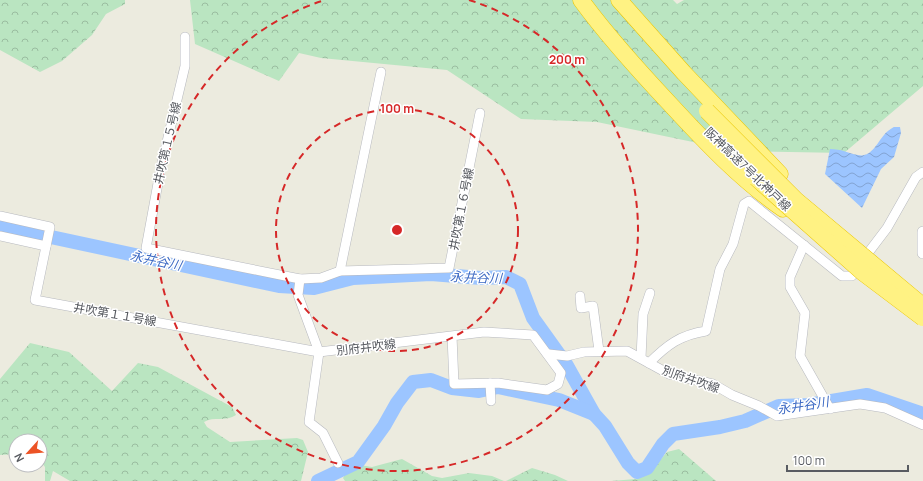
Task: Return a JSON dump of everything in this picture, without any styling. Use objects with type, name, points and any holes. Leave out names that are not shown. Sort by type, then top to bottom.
[{"type":"highway","points":[[582,0],[609,36],[637,69],[736,172],[760,193],[831,244],[923,315]]},
{"type":"highway","name":"阪神高速7号北神戸線","points":[[591,0],[662,82],[756,178],[862,272],[923,318]]},
{"type":"highway","name":"阪神高速7号北神戸線","points":[[607,0],[707,111],[796,200],[923,306]]},
{"type":"highway","points":[[620,0],[684,73],[778,172],[836,238],[864,263],[923,309]]},
{"type":"street","name":"井吹第１５号線","points":[[146,248],[161,167],[185,66],[185,37]]},
{"type":"street","points":[[340,271],[381,72]]},
{"type":"street","name":"井吹第１６号線","points":[[146,248],[300,281],[322,278],[340,271],[449,268],[480,113]]},
{"type":"street","points":[[865,257],[887,228],[916,177],[923,172]]},
{"type":"street","points":[[645,360],[666,346],[690,333],[706,331],[720,269],[733,244],[744,204],[749,201],[842,276],[852,276],[859,266]]},
{"type":"street","name":"井吹第１１号線","points":[[0,216],[50,227],[35,300],[319,352]]},
{"type":"street","points":[[923,232],[923,254]]},
{"type":"street","points":[[0,236],[47,244]]},
{"type":"street","points":[[804,245],[790,277],[790,287],[805,313],[800,356],[827,404]]},
{"type":"street","points":[[300,281],[298,295],[319,352],[309,422],[323,433],[338,463]]},
{"type":"street","points":[[645,360],[643,314],[650,292]]},
{"type":"street","points":[[580,296],[581,308],[594,306],[599,351]]},
{"type":"street","name":"別府井吹線","points":[[319,352],[484,332],[533,335],[549,354],[567,356],[584,352],[627,351],[669,374],[713,384],[777,416],[827,404],[860,404],[885,408],[923,425]]},
{"type":"street","points":[[452,336],[454,384],[490,391],[547,390],[558,384],[561,373],[549,354]]},
{"type":"green space","points":[[0,0],[125,0],[125,4],[106,14],[92,35],[62,61],[40,72],[0,50]]},
{"type":"green space","points":[[190,0],[673,0],[677,4],[684,0],[923,0],[923,86],[844,153],[736,151],[597,122],[521,119],[447,70],[321,58],[299,53],[279,81],[195,44]]},
{"type":"green space","points":[[30,343],[69,352],[112,391],[138,363],[158,367],[232,407],[236,415],[224,419],[212,419],[204,422],[207,427],[230,442],[297,438],[303,440],[308,452],[301,481],[70,481],[53,471],[50,481],[45,481],[45,473],[48,473],[48,433],[8,433],[8,454],[0,455],[0,379]]},
{"type":"green space","points":[[679,449],[716,481],[611,481],[636,479],[655,466],[667,452]]},
{"type":"green space","points":[[402,459],[432,476],[442,478],[469,473],[492,476],[504,481],[345,481],[343,478],[346,473],[360,465],[372,467]]},
{"type":"green space","points":[[532,468],[555,475],[568,481],[506,481]]},
{"type":"water","points":[[894,127],[900,127],[901,133],[894,157],[881,169],[862,208],[825,174],[830,149],[841,150],[858,155],[867,154],[886,133]]},
{"type":"waterway","name":"永井谷川","points":[[0,226],[279,286],[314,288],[353,278],[431,274],[481,278],[506,277],[520,284],[533,318],[566,364],[594,414],[605,426],[628,463],[637,472],[647,468],[663,444],[673,434],[720,427],[745,421],[779,406],[808,405],[867,395],[923,414]]},
{"type":"waterway","points":[[318,481],[358,462],[384,426],[397,403],[413,382],[431,380],[452,388],[479,391],[498,387],[559,400],[594,414]]}]
